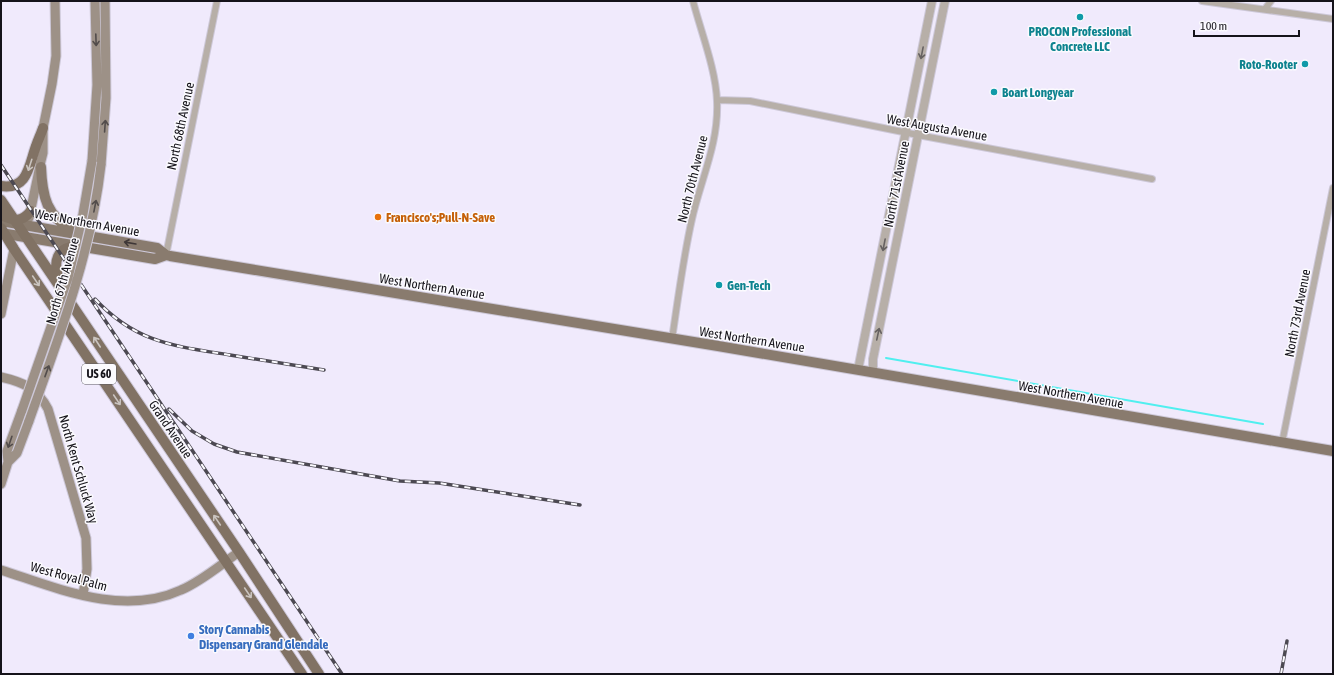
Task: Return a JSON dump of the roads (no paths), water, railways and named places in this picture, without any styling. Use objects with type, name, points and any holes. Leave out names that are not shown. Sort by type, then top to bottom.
[{"type":"highway","points":[[1,186],[14,186],[26,176],[43,128]]},
{"type":"highway","name":"Grand Avenue","points":[[1,200],[239,552],[319,674]]},
{"type":"highway","points":[[1,215],[15,221],[26,217],[31,211]]},
{"type":"highway","name":"US 60","points":[[2,231],[302,674]]},
{"type":"highway","points":[[69,300],[57,276],[56,262],[60,253],[66,248],[71,246],[80,246]]},
{"type":"main road","points":[[25,237],[41,167],[43,153],[43,128],[56,56],[55,1]]},
{"type":"main road","name":"North 67th Avenue","points":[[1,484],[8,462],[7,451],[68,278],[84,214],[92,161],[97,84],[95,1]]},
{"type":"main road","name":"North 67th Avenue","points":[[8,462],[17,453],[69,308],[82,266],[95,205],[101,165],[106,98],[105,1]]},
{"type":"main road","points":[[41,167],[43,194],[47,205],[54,216],[65,225],[98,237]]},
{"type":"main road","name":"West Northern Avenue","points":[[1,221],[15,221],[42,228],[157,248],[166,255],[858,370],[1333,451]]},
{"type":"main road","points":[[1,314],[14,249],[30,232],[42,228]]},
{"type":"main road","name":"West Northern Avenue","points":[[2,231],[25,237],[155,259],[166,255]]},
{"type":"main road","name":"North Kent Schluck Way","points":[[1,377],[15,380],[30,387],[43,399],[48,409],[86,538],[87,569],[83,595]]},
{"type":"main road","name":"West Royal Palm","points":[[1,570],[83,595],[107,600],[147,600],[163,597],[192,584],[239,552]]},
{"type":"street","name":"North 68th Avenue","points":[[166,255],[217,1]]},
{"type":"street","name":"North 70th Avenue","points":[[672,339],[692,221],[710,158],[716,128],[717,100],[712,69],[693,1]]},
{"type":"street","name":"North 71st Avenue","points":[[858,370],[932,1]]},
{"type":"street","name":"North 71st Avenue","points":[[873,373],[873,359],[945,1]]},
{"type":"street","points":[[1202,1],[1333,19]]},
{"type":"street","points":[[1264,1],[1265,9]]},
{"type":"street","points":[[1265,9],[1271,1]]},
{"type":"street","points":[[927,28],[939,30]]},
{"type":"street","name":"West Augusta Avenue","points":[[717,100],[751,102],[906,133],[1152,179]]},
{"type":"street","name":"North 73rd Avenue","points":[[1282,443],[1333,188]]},
{"type":"waterway","points":[[886,358],[1263,424]]},
{"type":"railway","points":[[1,165],[342,674]]},
{"type":"railway","points":[[95,299],[110,314],[141,334],[173,345],[324,370]]},
{"type":"railway","points":[[169,409],[192,431],[214,444],[237,452],[400,481],[439,483],[580,505]]},
{"type":"railway","points":[[1281,674],[1287,641]]},
{"type":"place","name":"PROCON Professional Concrete LLC","points":[[1080,17]]},
{"type":"place","name":"Roto-Rooter","points":[[1305,64]]},
{"type":"place","name":"Boart Longyear","points":[[994,92]]},
{"type":"place","name":"Francisco's;Pull-N-Save","points":[[378,217]]},
{"type":"place","name":"Gen-Tech","points":[[719,285]]},
{"type":"place","name":"Story Cannabis Dispensary Grand Glendale","points":[[191,636]]}]
